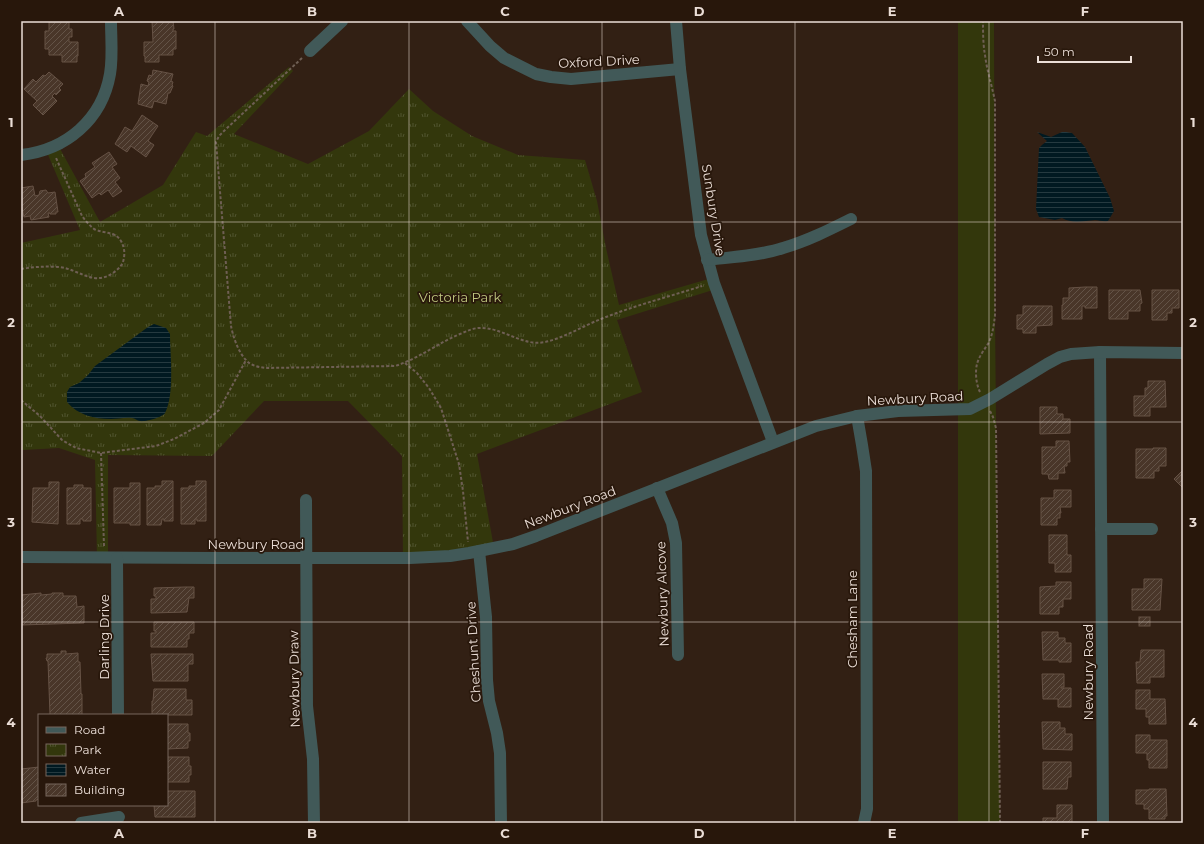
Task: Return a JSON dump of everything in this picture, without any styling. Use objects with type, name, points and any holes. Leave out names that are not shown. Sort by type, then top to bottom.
[{"type":"street","points":[[21,155],[52,148],[76,133],[88,121],[106,91],[110,73],[111,21]]},
{"type":"street","points":[[310,51],[342,21]]},
{"type":"street","name":"Oxford Drive","points":[[467,21],[490,46],[504,58],[536,74],[571,79],[680,69]]},
{"type":"street","name":"Sunbury Drive","points":[[676,21],[680,69],[702,235],[707,260],[714,283],[773,442]]},
{"type":"street","points":[[707,260],[757,254],[782,249],[805,241],[851,219]]},
{"type":"street","name":"Newbury Road","points":[[1100,352],[1104,823]]},
{"type":"street","name":"Newbury Road","points":[[21,557],[410,558],[450,556],[474,552],[513,544],[536,536],[816,426],[857,416],[898,411],[970,409],[985,402],[1060,357],[1075,353],[1100,352],[1183,353]]},
{"type":"street","name":"Chesham Lane","points":[[857,416],[866,471],[867,809],[864,823]]},
{"type":"street","name":"Newbury Alcove","points":[[657,488],[672,524],[676,543],[678,655]]},
{"type":"street","name":"Newbury Draw","points":[[306,500],[306,706],[313,759],[314,823]]},
{"type":"street","points":[[1101,529],[1152,529]]},
{"type":"street","name":"Cheshunt Drive","points":[[474,552],[486,617],[488,701],[497,733],[500,753],[501,823]]},
{"type":"street","name":"Darling Drive","points":[[117,558],[118,714]]},
{"type":"street","points":[[81,823],[119,815]]},
{"type":"path","points":[[983,21],[985,56],[995,101],[995,315],[994,326],[989,341],[977,364],[976,375],[978,386],[993,417],[996,428],[1000,823]]},
{"type":"path","points":[[310,51],[225,130],[216,142],[233,338],[246,360],[254,365],[266,368],[395,366],[405,363],[454,336],[479,328],[488,328],[525,340],[543,343],[616,313],[714,283]]},
{"type":"path","points":[[21,269],[60,267],[73,270],[85,276],[96,279],[103,278],[118,270],[125,255],[122,242],[118,237],[112,233],[95,229],[88,224],[82,216],[52,148]]},
{"type":"path","points":[[21,400],[40,416],[62,440],[76,448],[101,453],[156,446],[174,439],[204,423],[219,410],[246,360]]},
{"type":"path","points":[[405,363],[417,373],[430,388],[441,408],[459,464],[474,552]]},
{"type":"path","points":[[101,453],[104,542],[102,558]]},
{"type":"green space","points":[[958,21],[994,21],[1000,823],[958,823]]},
{"type":"green space","name":"Victoria Park","points":[[289,67],[293,71],[234,134],[308,164],[369,131],[409,89],[433,111],[472,136],[518,155],[585,160],[597,201],[619,305],[712,278],[716,289],[617,320],[642,392],[477,454],[494,548],[403,558],[402,456],[348,401],[264,401],[212,456],[108,455],[108,558],[97,558],[95,460],[59,448],[23,450],[21,447],[21,243],[80,230],[46,150],[58,145],[100,222],[163,185],[196,132],[207,136]]},
{"type":"water","points":[[1037,132],[1051,137],[1062,132],[1072,133],[1085,147],[1110,198],[1114,211],[1108,221],[1095,220],[1074,222],[1062,218],[1055,220],[1039,217],[1036,209],[1039,148],[1047,141]]},
{"type":"water","points":[[154,324],[166,328],[170,334],[171,385],[168,405],[164,415],[146,421],[139,421],[133,418],[98,418],[81,413],[67,402],[67,392],[70,387],[79,383],[95,366]]},
{"type":"building","points":[[152,21],[173,21],[173,31],[176,31],[176,49],[173,49],[173,55],[159,55],[159,62],[145,62],[144,42],[153,42]]},
{"type":"building","points":[[49,22],[69,22],[69,29],[72,29],[72,37],[69,37],[69,42],[78,42],[77,62],[62,62],[62,55],[49,55],[49,49],[45,49],[45,31],[49,31]]},
{"type":"building","points":[[153,70],[173,74],[171,81],[173,82],[173,86],[170,93],[168,93],[166,104],[154,101],[152,108],[138,104],[141,84],[148,86],[149,82],[147,81],[149,75],[152,76]]},
{"type":"building","points":[[49,72],[63,84],[59,88],[61,90],[56,95],[55,93],[52,96],[57,101],[43,115],[33,105],[37,101],[24,89],[33,79],[36,82],[43,75],[45,76]]},
{"type":"building","points":[[142,115],[158,126],[148,141],[154,145],[146,157],[131,146],[127,152],[115,144],[125,127],[132,131]]},
{"type":"building","points":[[109,152],[117,164],[112,167],[120,178],[115,182],[122,191],[113,197],[108,190],[101,195],[99,193],[92,198],[80,181],[86,177],[85,174],[95,167],[92,163]]},
{"type":"building","points":[[33,186],[35,196],[39,195],[40,191],[46,190],[48,193],[55,192],[58,212],[56,212],[56,214],[48,213],[49,217],[31,220],[30,216],[24,217],[21,204],[21,188]]},
{"type":"building","points":[[1097,287],[1097,308],[1085,308],[1085,306],[1082,306],[1082,319],[1062,319],[1063,298],[1069,298],[1069,288]]},
{"type":"building","points":[[1109,290],[1140,290],[1142,303],[1140,304],[1140,311],[1128,311],[1128,319],[1109,319]]},
{"type":"building","points":[[1152,290],[1179,290],[1179,308],[1172,308],[1172,313],[1167,313],[1167,320],[1152,320]]},
{"type":"building","points":[[1023,306],[1052,306],[1052,325],[1036,326],[1036,333],[1023,333],[1023,329],[1017,329],[1017,315],[1023,315]]},
{"type":"building","points":[[1148,381],[1165,381],[1166,407],[1150,407],[1150,416],[1134,416],[1134,396],[1145,396],[1145,388],[1148,388]]},
{"type":"building","points":[[1040,407],[1057,407],[1057,414],[1063,414],[1063,419],[1070,419],[1070,433],[1040,434]]},
{"type":"building","points":[[1056,441],[1069,441],[1070,462],[1067,462],[1067,466],[1064,466],[1065,473],[1058,473],[1058,479],[1049,479],[1048,474],[1042,474],[1042,447],[1056,447]]},
{"type":"building","points":[[1166,448],[1166,466],[1159,466],[1159,471],[1154,471],[1154,478],[1136,478],[1136,449]]},
{"type":"building","points":[[1183,470],[1183,488],[1174,479]]},
{"type":"building","points":[[162,481],[173,481],[173,521],[164,521],[164,519],[162,519],[161,525],[147,525],[147,488],[162,486]]},
{"type":"building","points":[[196,481],[206,481],[206,521],[197,521],[197,519],[195,519],[195,524],[181,524],[181,488],[196,486]]},
{"type":"building","points":[[49,482],[59,482],[58,524],[32,522],[33,488],[49,488]]},
{"type":"building","points":[[130,483],[140,483],[140,525],[130,525],[130,523],[114,523],[114,488],[130,488]]},
{"type":"building","points":[[74,485],[83,485],[83,488],[91,488],[91,521],[83,521],[83,519],[80,519],[80,524],[67,524],[67,488],[74,488]]},
{"type":"building","points":[[1054,490],[1071,490],[1071,507],[1060,507],[1061,513],[1060,518],[1057,518],[1057,525],[1041,525],[1041,498],[1054,498]]},
{"type":"building","points":[[1049,535],[1067,535],[1067,555],[1071,555],[1071,572],[1055,572],[1055,563],[1049,563]]},
{"type":"building","points":[[1144,579],[1162,579],[1160,610],[1132,610],[1132,589],[1144,589]]},
{"type":"building","points":[[1056,582],[1071,582],[1071,599],[1063,599],[1063,607],[1059,607],[1059,614],[1040,614],[1040,587],[1056,586]]},
{"type":"building","points":[[194,587],[194,598],[189,598],[187,612],[151,613],[151,599],[156,599],[156,596],[154,596],[154,588]]},
{"type":"building","points":[[41,593],[41,595],[63,593],[63,596],[76,596],[77,607],[84,606],[84,623],[21,625],[21,595]]},
{"type":"building","points":[[1139,617],[1150,617],[1150,626],[1139,626]]},
{"type":"building","points":[[154,622],[194,622],[194,633],[189,633],[187,647],[151,647],[151,633],[156,633],[156,631],[154,631]]},
{"type":"building","points":[[1042,632],[1058,632],[1058,638],[1065,638],[1065,643],[1071,643],[1071,662],[1043,660]]},
{"type":"building","points":[[1141,650],[1164,650],[1164,677],[1150,677],[1150,683],[1137,683],[1136,662],[1140,662]]},
{"type":"building","points":[[61,651],[66,651],[66,654],[78,653],[78,662],[80,662],[82,714],[50,714],[48,661],[46,658],[47,654],[61,654]]},
{"type":"building","points":[[151,654],[193,654],[193,664],[188,664],[188,681],[153,681]]},
{"type":"building","points":[[1042,674],[1064,674],[1064,687],[1061,688],[1071,688],[1071,707],[1058,707],[1058,699],[1043,699]]},
{"type":"building","points":[[154,689],[186,689],[186,700],[192,700],[192,715],[152,714]]},
{"type":"building","points":[[1136,690],[1150,690],[1150,699],[1165,699],[1166,724],[1149,724],[1149,717],[1146,717],[1146,709],[1136,709]]},
{"type":"building","points":[[1042,722],[1060,722],[1060,728],[1065,728],[1065,734],[1072,734],[1072,750],[1043,749]]},
{"type":"building","points":[[168,724],[188,724],[190,741],[188,741],[188,748],[168,749]]},
{"type":"building","points":[[1136,735],[1150,735],[1150,740],[1167,740],[1167,768],[1149,768],[1147,753],[1136,753]]},
{"type":"building","points":[[168,757],[189,757],[191,775],[189,775],[189,782],[168,782]]},
{"type":"building","points":[[1043,762],[1071,762],[1071,777],[1068,777],[1067,789],[1043,789]]},
{"type":"building","points":[[38,767],[38,799],[36,801],[21,803],[21,769]]},
{"type":"building","points":[[1166,789],[1167,816],[1165,816],[1165,819],[1149,819],[1149,809],[1144,809],[1144,804],[1136,804],[1136,790]]},
{"type":"building","points":[[168,791],[195,791],[195,817],[155,817],[154,806],[168,806]]},
{"type":"building","points":[[1057,805],[1072,805],[1072,823],[1043,823],[1043,818],[1057,818]]}]
